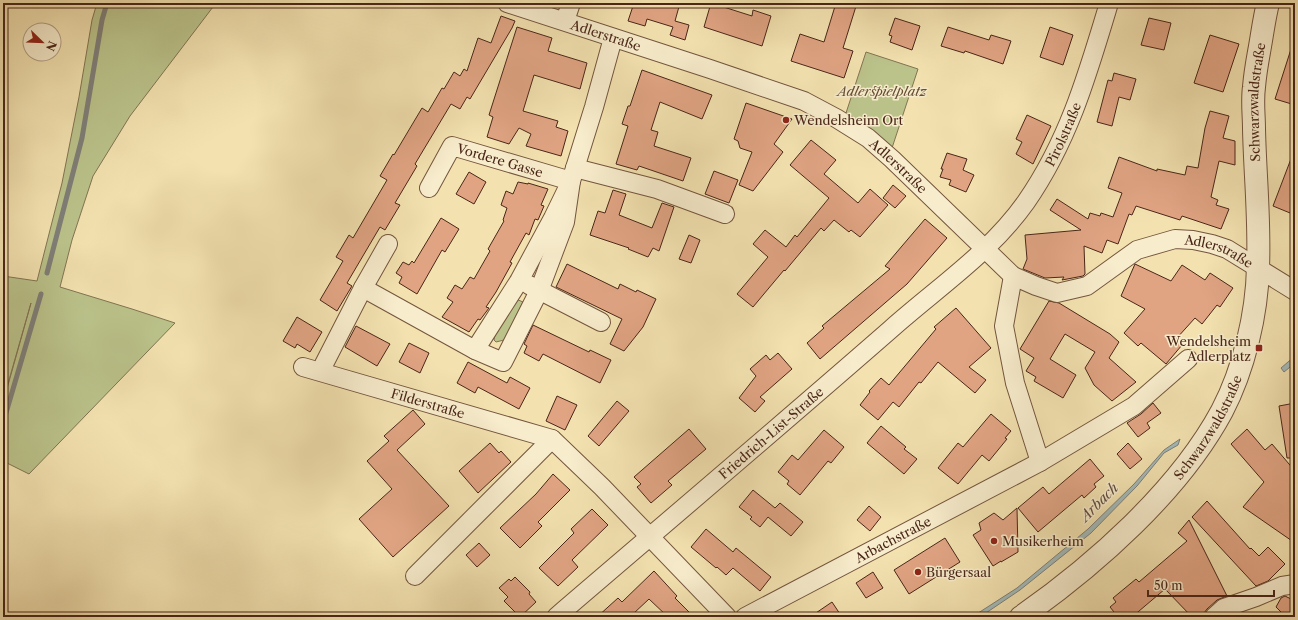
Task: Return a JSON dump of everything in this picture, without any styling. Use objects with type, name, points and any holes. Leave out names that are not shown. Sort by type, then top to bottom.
[{"type":"street","name":"Adlerstraße","points":[[507,3],[804,101],[836,118],[868,138],[892,159],[1013,276],[1036,286],[1057,293],[1087,286],[1137,250],[1174,239],[1193,240],[1227,249],[1295,291]]},
{"type":"street","points":[[565,21],[571,3]]},
{"type":"street","name":"Pirolstraße","points":[[986,249],[1007,227],[1027,201],[1064,137],[1078,102],[1110,3]]},
{"type":"street","name":"Schwarzwaldstraße","points":[[1021,617],[1078,574],[1106,550],[1161,494],[1207,436],[1223,410],[1235,382],[1253,317],[1258,268],[1259,231],[1255,162],[1254,88],[1268,3]]},
{"type":"street","points":[[363,288],[475,350],[503,362],[539,291],[565,222],[573,175],[613,38]]},
{"type":"street","name":"Vordere Gasse","points":[[429,188],[452,146],[573,175],[657,189],[725,214]]},
{"type":"street","points":[[475,350],[519,280],[553,218],[573,175]]},
{"type":"street","points":[[324,364],[363,288],[388,244]]},
{"type":"street","name":"Friedrich-List-Straße","points":[[556,617],[809,401],[903,318],[986,249]]},
{"type":"street","points":[[1013,276],[1004,326],[1015,383],[1040,462]]},
{"type":"street","points":[[519,280],[601,322]]},
{"type":"street","name":"Arbachstraße","points":[[746,617],[1040,462],[1134,406],[1188,359]]},
{"type":"street","name":"Filderstraße","points":[[303,367],[552,439],[602,487],[727,617]]},
{"type":"street","points":[[415,576],[552,439]]},
{"type":"street","points":[[1214,617],[1224,608],[1282,586],[1295,584]]},
{"type":"green space","points":[[97,3],[216,3],[130,116],[93,176],[72,240],[60,287],[175,323],[29,474],[3,461],[3,403],[31,303],[3,401],[3,276],[37,281],[62,183],[92,20]]},
{"type":"green space","name":"Adlerspielplatz","points":[[866,52],[918,69],[892,148],[846,113]]},
{"type":"green space","points":[[516,299],[523,302],[504,340],[496,342],[494,340],[495,335]]},
{"type":"water","points":[[1295,356],[1295,363],[1284,372],[1281,368]]},
{"type":"water","points":[[1180,439],[1178,445],[1164,453],[1137,486],[1091,533],[1020,590],[980,617],[972,617],[1017,588],[1088,529],[1134,484],[1164,450]]},
{"type":"building","points":[[634,3],[680,3],[675,21],[689,25],[685,40],[670,35],[673,27],[647,19],[645,26],[628,21]]},
{"type":"building","points":[[711,3],[752,16],[753,10],[771,16],[762,46],[704,27]]},
{"type":"building","points":[[836,3],[857,3],[843,48],[853,51],[844,78],[791,61],[800,34],[824,42]]},
{"type":"building","points":[[501,16],[515,21],[512,28],[470,99],[467,97],[460,109],[451,104],[415,164],[417,166],[395,203],[400,205],[385,230],[380,227],[347,283],[352,286],[337,311],[320,300],[343,261],[336,257],[349,235],[353,238],[387,180],[380,176],[422,108],[428,112],[442,88],[444,89],[454,72],[460,76],[464,69],[467,71],[478,38],[491,43]]},
{"type":"building","points":[[895,18],[920,26],[912,50],[890,42],[892,36],[889,35]]},
{"type":"building","points":[[1149,18],[1171,23],[1164,50],[1141,45]]},
{"type":"building","points":[[517,27],[552,38],[548,51],[587,63],[580,89],[534,75],[523,111],[558,121],[556,127],[568,131],[561,156],[526,146],[531,134],[519,128],[509,144],[487,137],[493,117],[489,115]]},
{"type":"building","points":[[948,27],[989,40],[991,35],[1011,41],[1003,64],[965,51],[964,53],[941,46]]},
{"type":"building","points":[[1050,27],[1073,35],[1063,65],[1040,57]]},
{"type":"building","points":[[1210,35],[1239,44],[1223,92],[1194,83]]},
{"type":"building","points":[[1292,46],[1295,46],[1295,105],[1275,99]]},
{"type":"building","points":[[642,70],[712,95],[702,119],[660,102],[651,130],[658,132],[654,146],[691,158],[683,181],[639,166],[637,170],[616,164],[628,126],[622,124],[628,106],[630,106]]},
{"type":"building","points":[[1114,73],[1136,79],[1130,100],[1119,97],[1112,126],[1097,122],[1108,80],[1112,81]]},
{"type":"building","points":[[746,103],[792,119],[774,144],[783,152],[753,191],[739,185],[752,152],[740,148],[738,141],[734,139]]},
{"type":"building","points":[[1210,111],[1229,116],[1223,138],[1235,141],[1235,165],[1219,161],[1211,197],[1218,200],[1216,205],[1229,209],[1221,229],[1182,216],[1180,220],[1136,206],[1132,215],[1129,214],[1118,244],[1107,240],[1102,253],[1084,246],[1085,274],[1083,276],[1062,280],[1064,277],[1045,278],[1023,269],[1027,259],[1025,235],[1081,230],[1050,210],[1057,199],[1088,219],[1090,213],[1100,216],[1101,213],[1113,217],[1122,193],[1108,188],[1119,157],[1157,171],[1157,169],[1185,175],[1187,166],[1198,168],[1205,128]]},
{"type":"building","points":[[1027,115],[1051,126],[1033,164],[1016,154],[1022,142],[1016,139]]},
{"type":"building","points":[[811,140],[836,160],[824,174],[858,203],[870,189],[888,205],[860,237],[851,230],[849,232],[834,220],[824,231],[821,228],[753,307],[737,294],[768,257],[753,244],[765,230],[786,247],[795,235],[797,237],[829,198],[790,165]]},
{"type":"building","points":[[1294,151],[1295,152],[1295,215],[1273,206]]},
{"type":"building","points":[[947,153],[967,159],[963,170],[974,175],[966,192],[949,185],[951,180],[940,177],[943,169],[941,169]]},
{"type":"building","points":[[714,171],[738,180],[729,203],[705,194]]},
{"type":"building","points":[[469,172],[486,182],[474,204],[456,194]]},
{"type":"building","points":[[518,182],[528,183],[548,189],[541,205],[544,206],[538,220],[535,219],[529,235],[526,233],[510,262],[512,263],[486,307],[489,308],[480,320],[478,319],[469,332],[442,317],[453,302],[447,298],[455,285],[462,289],[470,277],[474,279],[490,251],[488,249],[504,221],[507,208],[501,205],[506,191],[513,194]]},
{"type":"building","points":[[893,185],[906,196],[895,208],[883,198]]},
{"type":"building","points":[[613,190],[626,194],[619,215],[652,228],[662,203],[674,207],[659,251],[653,248],[648,257],[628,249],[629,248],[590,235],[598,211],[605,213]]},
{"type":"building","points":[[441,218],[459,229],[445,252],[442,250],[417,294],[399,283],[402,277],[396,273],[403,262],[409,265],[412,261],[414,263]]},
{"type":"building","points":[[925,219],[947,238],[907,284],[820,359],[807,343],[824,328],[822,326],[890,269],[885,266]]},
{"type":"building","points":[[689,235],[700,240],[691,263],[679,259]]},
{"type":"building","points":[[567,264],[618,289],[620,284],[636,292],[637,290],[656,299],[643,327],[624,351],[610,344],[622,319],[556,287]]},
{"type":"building","points":[[1135,264],[1171,281],[1182,265],[1205,280],[1210,273],[1233,288],[1220,307],[1217,305],[1202,324],[1195,318],[1176,339],[1182,345],[1166,364],[1141,343],[1138,346],[1124,333],[1145,309],[1121,296]]},
{"type":"building","points":[[1049,301],[1059,303],[1110,334],[1119,342],[1109,358],[1136,382],[1112,401],[1094,385],[1085,368],[1095,352],[1065,334],[1050,359],[1076,375],[1063,398],[1034,381],[1036,377],[1026,371],[1034,358],[1020,349]]},
{"type":"building","points":[[956,308],[991,348],[969,367],[986,380],[975,393],[938,362],[921,383],[919,382],[899,407],[893,402],[878,420],[860,405],[870,392],[869,391],[881,378],[889,385],[936,329],[934,327]]},
{"type":"building","points":[[297,317],[322,332],[310,352],[297,344],[295,348],[283,341]]},
{"type":"building","points":[[533,325],[589,352],[590,350],[611,360],[600,383],[543,354],[539,361],[524,353],[527,346],[524,344]]},
{"type":"building","points":[[356,326],[390,344],[377,366],[345,347]]},
{"type":"building","points":[[409,343],[429,353],[420,373],[399,362]]},
{"type":"building","points":[[778,353],[792,369],[760,397],[765,401],[755,412],[739,398],[756,376],[750,369],[766,355],[770,360]]},
{"type":"building","points":[[468,362],[507,383],[510,377],[530,388],[519,409],[478,387],[475,393],[457,383]]},
{"type":"building","points":[[557,396],[577,405],[565,430],[546,421]]},
{"type":"building","points":[[617,401],[629,411],[599,446],[588,436]]},
{"type":"building","points":[[1153,403],[1161,413],[1147,423],[1150,428],[1138,437],[1127,423],[1141,414]]},
{"type":"building","points":[[1295,403],[1295,458],[1287,458],[1279,406]]},
{"type":"building","points":[[413,410],[425,424],[397,450],[449,506],[393,557],[359,519],[392,489],[367,461],[389,441],[384,436]]},
{"type":"building","points":[[991,414],[1011,431],[1005,438],[1007,439],[989,461],[982,455],[958,484],[938,468],[958,443],[963,447]]},
{"type":"building","points":[[881,426],[906,447],[904,449],[917,459],[904,474],[867,443]]},
{"type":"building","points":[[689,429],[706,449],[668,481],[672,485],[651,503],[637,487],[641,484],[634,477]]},
{"type":"building","points":[[1247,429],[1265,450],[1272,444],[1295,471],[1295,543],[1243,507],[1264,482],[1231,444]]},
{"type":"building","points":[[824,430],[844,447],[831,463],[828,461],[800,495],[787,484],[789,481],[778,472],[792,455],[798,460]]},
{"type":"building","points":[[490,443],[499,453],[501,451],[511,462],[478,493],[459,471]]},
{"type":"building","points":[[1128,443],[1142,459],[1130,469],[1117,454]]},
{"type":"building","points":[[1090,459],[1104,476],[1094,484],[1096,487],[1084,498],[1082,495],[1038,532],[1018,508],[1043,487],[1049,494]]},
{"type":"building","points":[[553,474],[570,490],[538,522],[542,526],[520,548],[500,528],[536,494]]},
{"type":"building","points":[[753,490],[775,508],[780,503],[803,522],[791,536],[768,517],[760,527],[750,519],[752,517],[739,507]]},
{"type":"building","points":[[1207,501],[1250,549],[1251,548],[1259,556],[1268,547],[1285,564],[1268,581],[1256,586],[1192,517]]},
{"type":"building","points":[[869,506],[881,517],[870,531],[857,520]]},
{"type":"building","name":"Musikerheim","points":[[1017,508],[1018,552],[993,566],[973,535],[981,530],[979,523],[994,513],[1003,520]]},
{"type":"building","points":[[592,509],[608,525],[572,560],[578,567],[558,586],[539,568],[574,533],[571,529]]},
{"type":"building","points":[[1189,520],[1227,596],[1217,600],[1207,609],[1204,613],[1204,617],[1192,617],[1165,589],[1132,617],[1118,617],[1110,607],[1116,602],[1113,598],[1136,579],[1139,582],[1187,541],[1178,533]]},
{"type":"building","points":[[706,529],[733,552],[736,548],[771,577],[760,591],[733,568],[726,575],[691,547]]},
{"type":"building","points":[[945,538],[960,562],[909,594],[894,570]]},
{"type":"building","points":[[479,543],[490,555],[477,567],[466,555]]},
{"type":"building","points":[[654,571],[677,596],[675,598],[694,617],[668,617],[649,599],[633,614],[636,617],[597,617],[618,598],[622,602]]},
{"type":"building","points":[[873,572],[883,588],[866,598],[856,583]]},
{"type":"building","points":[[515,577],[530,592],[529,594],[536,602],[520,617],[504,601],[508,597],[499,588],[509,579],[511,581]]},
{"type":"building","points":[[1285,596],[1295,601],[1295,617],[1286,617],[1276,607],[1281,598]]},
{"type":"building","points":[[832,602],[842,617],[810,617]]},
{"type":"waterway","points":[[47,273],[82,138],[102,20],[107,3]]},
{"type":"waterway","points":[[3,423],[41,294]]},
{"type":"place","name":"Wendelsheim Ort","points":[[786,120]]},
{"type":"place","name":"Wendelsheim Adlerplatz","points":[[1259,348]]},
{"type":"place","name":"Musikerheim","points":[[994,541]]},
{"type":"place","name":"Bürgersaal","points":[[918,572]]},
{"type":"water label","name":"Arbach","points":[[1099,502]]}]
